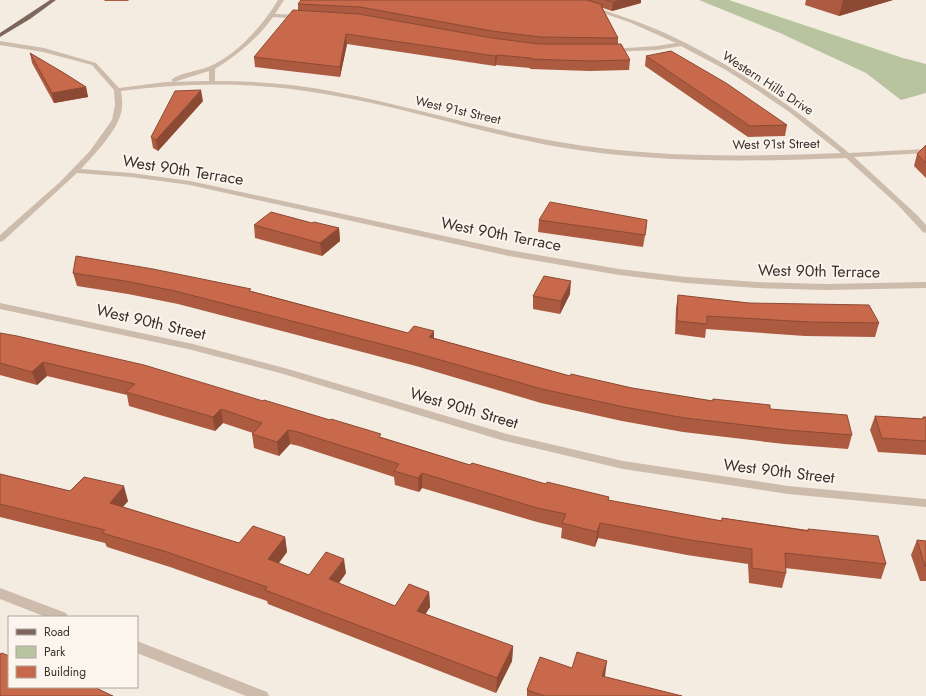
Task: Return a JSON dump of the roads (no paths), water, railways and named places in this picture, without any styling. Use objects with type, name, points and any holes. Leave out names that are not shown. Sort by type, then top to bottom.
[{"type":"main road","points":[[0,36],[53,0]]},
{"type":"street","points":[[153,84],[182,78],[212,68],[228,59],[254,36],[272,15],[281,0]]},
{"type":"street","name":"Western Hills Drive","points":[[568,0],[633,22],[682,44],[728,69],[785,106],[848,155],[913,215],[926,230]]},
{"type":"street","points":[[272,15],[307,17]]},
{"type":"street","points":[[0,44],[44,50],[94,64],[117,90],[119,100],[116,119],[98,146],[75,171],[0,239]]},
{"type":"street","points":[[604,52],[657,48],[682,44]]},
{"type":"street","points":[[212,68],[212,84]]},
{"type":"street","name":"West 91st Street","points":[[117,90],[153,84],[247,83],[315,90],[352,97],[510,135],[582,148],[658,154],[734,157],[848,155],[926,151]]},
{"type":"street","name":"West 90th Terrace","points":[[75,171],[131,175],[190,183],[509,253],[619,272],[686,280],[757,285],[826,287],[926,285]]},
{"type":"street","name":"West 90th Street","points":[[0,306],[189,346],[284,371],[505,437],[623,465],[788,490],[926,503]]},
{"type":"street","points":[[0,593],[58,616]]},
{"type":"street","points":[[138,647],[262,696]]}]
